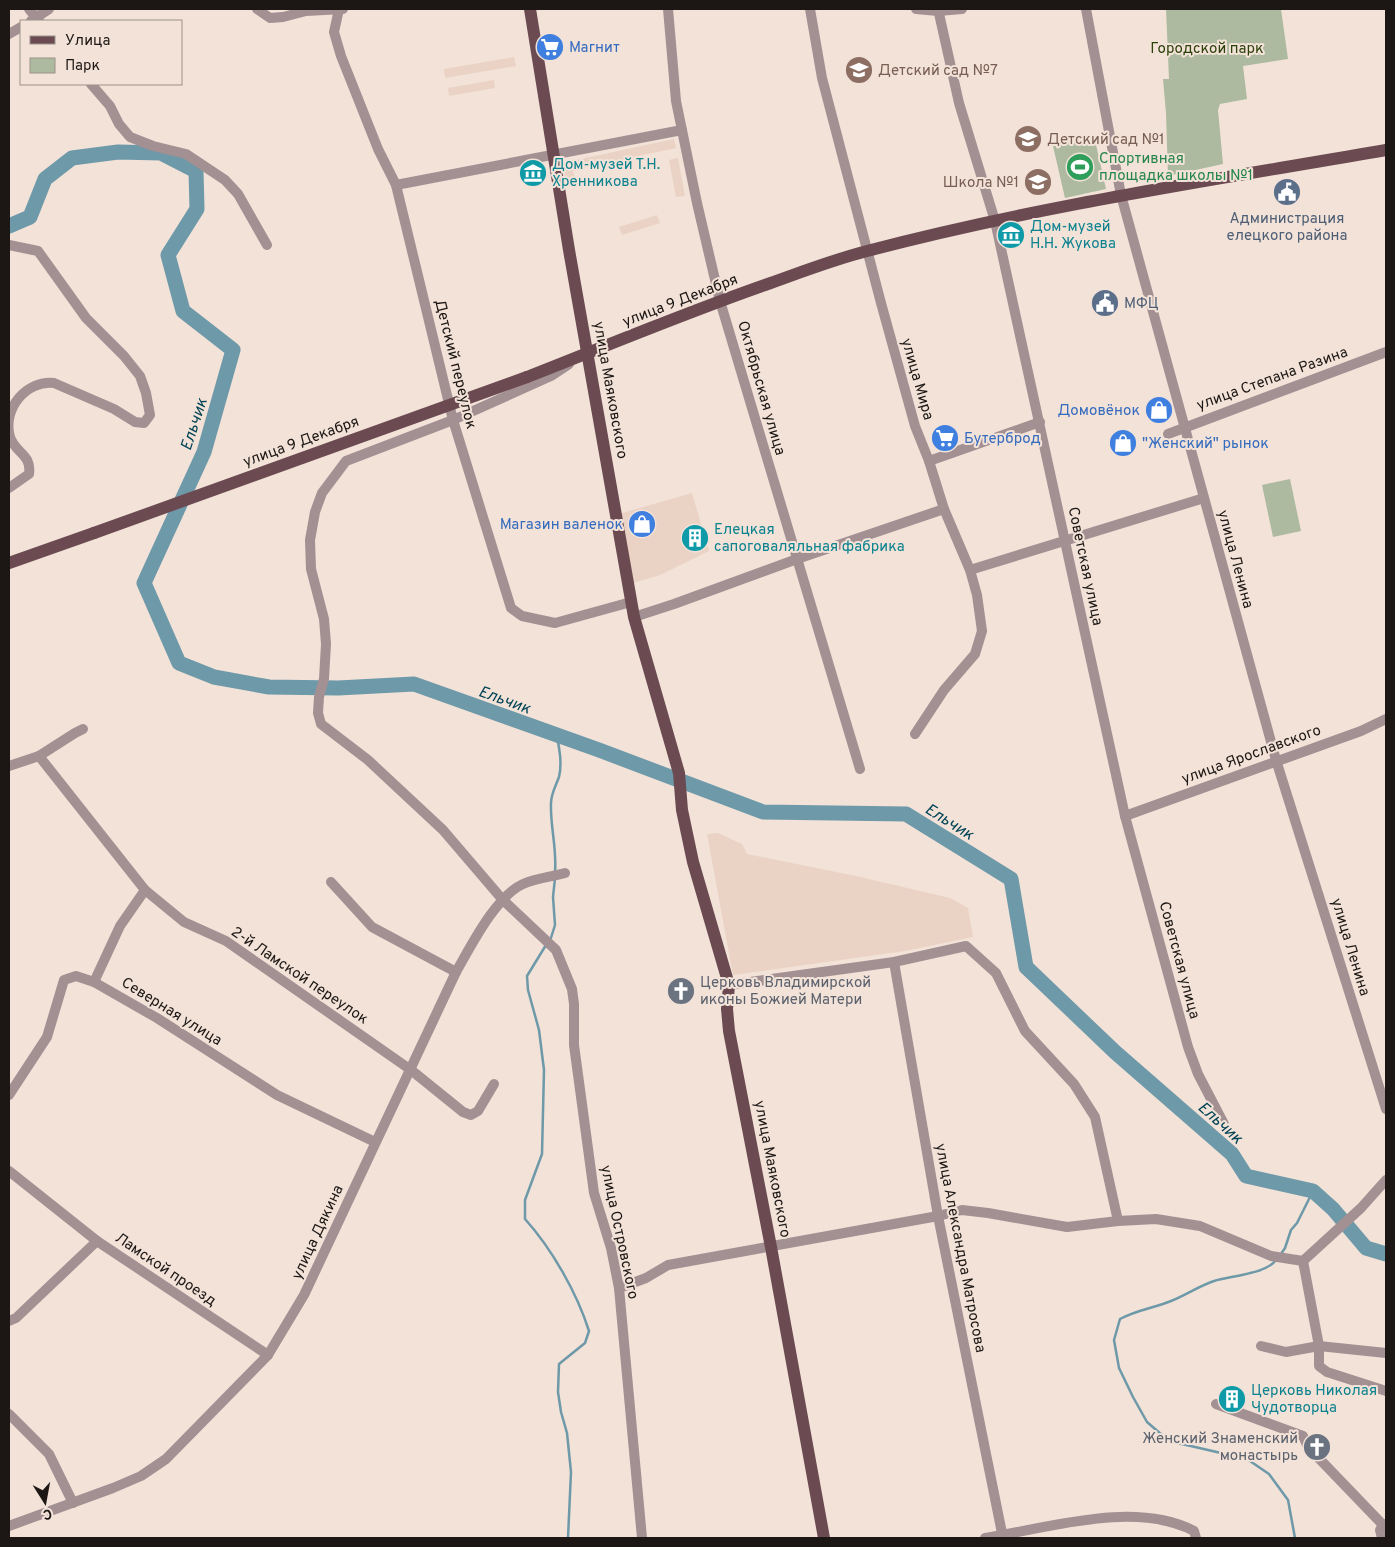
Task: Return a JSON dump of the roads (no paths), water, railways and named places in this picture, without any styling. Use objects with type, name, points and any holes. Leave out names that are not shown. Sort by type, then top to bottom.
[{"type":"main road","name":"улица Маяковского","points":[[530,9],[584,355],[631,602],[679,773],[682,810],[693,862],[729,985],[727,1009],[729,1031],[771,1247],[824,1538]]},
{"type":"main road","name":"улица 9 Декабря","points":[[9,563],[527,377],[720,301],[824,263],[995,221],[1121,195],[1386,150]]},
{"type":"street","points":[[29,9],[35,20],[49,9]]},
{"type":"street","points":[[257,9],[270,18],[283,17],[306,10],[342,9]]},
{"type":"street","name":"Детский переулок","points":[[339,9],[334,32],[341,56],[378,149],[396,185],[453,420],[511,608],[522,616],[555,623],[631,602]]},
{"type":"street","name":"Октябрьская улица","points":[[668,9],[676,101],[720,301],[860,769]]},
{"type":"street","name":"улица Мира","points":[[810,9],[822,78],[915,426],[929,461],[944,509],[970,570],[977,595],[982,631],[975,654],[944,690],[914,734]]},
{"type":"street","points":[[916,9],[962,9]]},
{"type":"street","name":"улица Ленина","points":[[1086,9],[1121,195],[1186,426],[1276,760],[1386,1105]]},
{"type":"street","name":"Советская улица","points":[[938,10],[959,103],[995,221],[1125,816],[1188,1047],[1198,1074],[1224,1124]]},
{"type":"street","points":[[92,85],[110,106],[119,124],[130,136],[153,146],[186,154],[225,180],[238,194],[267,245]]},
{"type":"street","points":[[396,185],[682,130]]},
{"type":"street","points":[[9,245],[38,251],[86,318],[124,356],[140,376],[146,393],[150,415],[144,423],[135,422],[114,409],[54,383],[44,382],[33,386],[19,396],[10,407],[9,430],[11,440],[28,460],[30,467],[29,474],[9,488]]},
{"type":"street","name":"улица Степана Разина","points":[[1168,434],[1386,352]]},
{"type":"street","name":"улица Островского","points":[[584,355],[552,376],[453,420],[346,461],[322,492],[315,512],[310,540],[311,569],[324,619],[326,644],[324,679],[319,697],[318,713],[321,724],[368,760],[443,830],[502,899],[556,950],[572,989],[574,1045],[594,1193],[611,1248],[619,1288],[642,1538]]},
{"type":"street","points":[[929,461],[1040,422]]},
{"type":"street","points":[[970,570],[1204,498]]},
{"type":"street","points":[[634,617],[944,509]]},
{"type":"street","name":"улица Ярославского","points":[[1125,816],[1276,760],[1361,731],[1386,719]]},
{"type":"street","points":[[9,766],[39,756],[83,729]]},
{"type":"street","name":"2-й Ламской переулок","points":[[39,756],[145,890],[184,922],[226,941],[411,1070],[462,1112],[471,1115],[478,1111],[494,1084]]},
{"type":"street","name":"улица Дякина","points":[[9,1526],[141,1476],[166,1460],[268,1355],[304,1295],[456,972],[502,899],[523,884],[565,873]]},
{"type":"street","points":[[331,882],[372,927],[456,972]]},
{"type":"street","points":[[94,982],[120,926],[145,890]]},
{"type":"street","points":[[729,985],[894,962],[966,946],[996,973],[1025,1031],[1074,1084],[1095,1117],[1118,1221]]},
{"type":"street","name":"улица Александра Матросова","points":[[894,962],[938,1216],[1003,1537]]},
{"type":"street","name":"Северная улица","points":[[9,1094],[47,1037],[64,980],[76,976],[94,982],[157,1018],[277,1095],[375,1142]]},
{"type":"street","points":[[9,1171],[96,1241]]},
{"type":"street","points":[[1303,1261],[1362,1208],[1386,1180]]},
{"type":"street","points":[[619,1288],[646,1278],[668,1265],[962,1210],[1067,1228],[1118,1221],[1156,1219],[1200,1226],[1271,1256],[1303,1261]]},
{"type":"street","name":"Ламской проезд","points":[[9,1322],[16,1318],[96,1241],[268,1355]]},
{"type":"street","points":[[1303,1261],[1319,1346],[1319,1366],[1326,1372],[1386,1391]]},
{"type":"street","points":[[1261,1346],[1286,1352],[1319,1346],[1386,1353]]},
{"type":"street","points":[[1216,1404],[1303,1436],[1308,1447],[1385,1524],[1380,1530],[1382,1538]]},
{"type":"street","points":[[9,1414],[49,1454],[73,1503]]},
{"type":"street","points":[[985,1538],[1003,1537],[1091,1519],[1126,1517],[1152,1518],[1179,1523],[1194,1531],[1196,1538]]},
{"type":"waterway","name":"Ельчик","points":[[9,226],[30,217],[45,179],[72,158],[118,152],[161,153],[196,171],[197,209],[168,255],[183,311],[233,350],[204,452],[144,583],[179,663],[214,677],[269,687],[338,688],[414,684],[599,750],[763,812],[906,814],[1011,879],[1026,967],[1115,1052],[1232,1154],[1246,1176],[1313,1191],[1333,1209],[1366,1248],[1386,1254]]},
{"type":"waterway","points":[[555,872],[551,803],[560,772],[556,735]]},
{"type":"waterway","points":[[550,941],[555,925],[553,897],[555,878]]},
{"type":"waterway","points":[[546,945],[527,976],[528,990],[539,1030],[544,1070],[542,1154],[525,1200],[525,1219],[545,1244],[563,1272],[578,1302],[589,1331],[585,1343],[559,1364],[558,1392],[567,1433],[571,1472],[568,1538]]},
{"type":"waterway","points":[[1281,1254],[1291,1230],[1297,1223],[1313,1191]]},
{"type":"waterway","points":[[1276,1260],[1271,1265],[1256,1271],[1214,1281],[1171,1301],[1126,1316],[1120,1319],[1114,1340],[1119,1368],[1147,1422],[1169,1441],[1247,1459],[1269,1474],[1288,1500],[1295,1538]]},
{"type":"place","name":"Магнит","points":[[550,47]]},
{"type":"place","name":"Детский сад №7","points":[[859,70]]},
{"type":"place","name":"Детский сад №1","points":[[1028,139]]},
{"type":"place","name":"Спортивная площадка школы №1","points":[[1080,167]]},
{"type":"place","name":"Дом-музей Т.Н. Хренникова","points":[[533,173]]},
{"type":"place","name":"Школа №1","points":[[1038,182]]},
{"type":"place","name":"Администрация елецкого района","points":[[1287,192]]},
{"type":"place","name":"Дом-музей Н.Н. Жукова","points":[[1011,235]]},
{"type":"place","name":"МФЦ","points":[[1105,303]]},
{"type":"place","name":"Домовёнок","points":[[1159,410]]},
{"type":"place","name":"Бутерброд","points":[[945,438]]},
{"type":"place","name":"\"Женский\" рынок","points":[[1123,443]]},
{"type":"place","name":"Магазин валенок","points":[[642,524]]},
{"type":"place","name":"Елецкая сапоговаляльная фабрика","points":[[695,538]]},
{"type":"place","name":"Церковь Владимирской иконы Божией Матери","points":[[681,991]]},
{"type":"place","name":"Церковь Николая Чудотворца","points":[[1232,1399]]},
{"type":"place","name":"Женский Знаменский монастырь","points":[[1317,1447]]},
{"type":"park label","name":"Городской парк","points":[[1207,48]]}]
